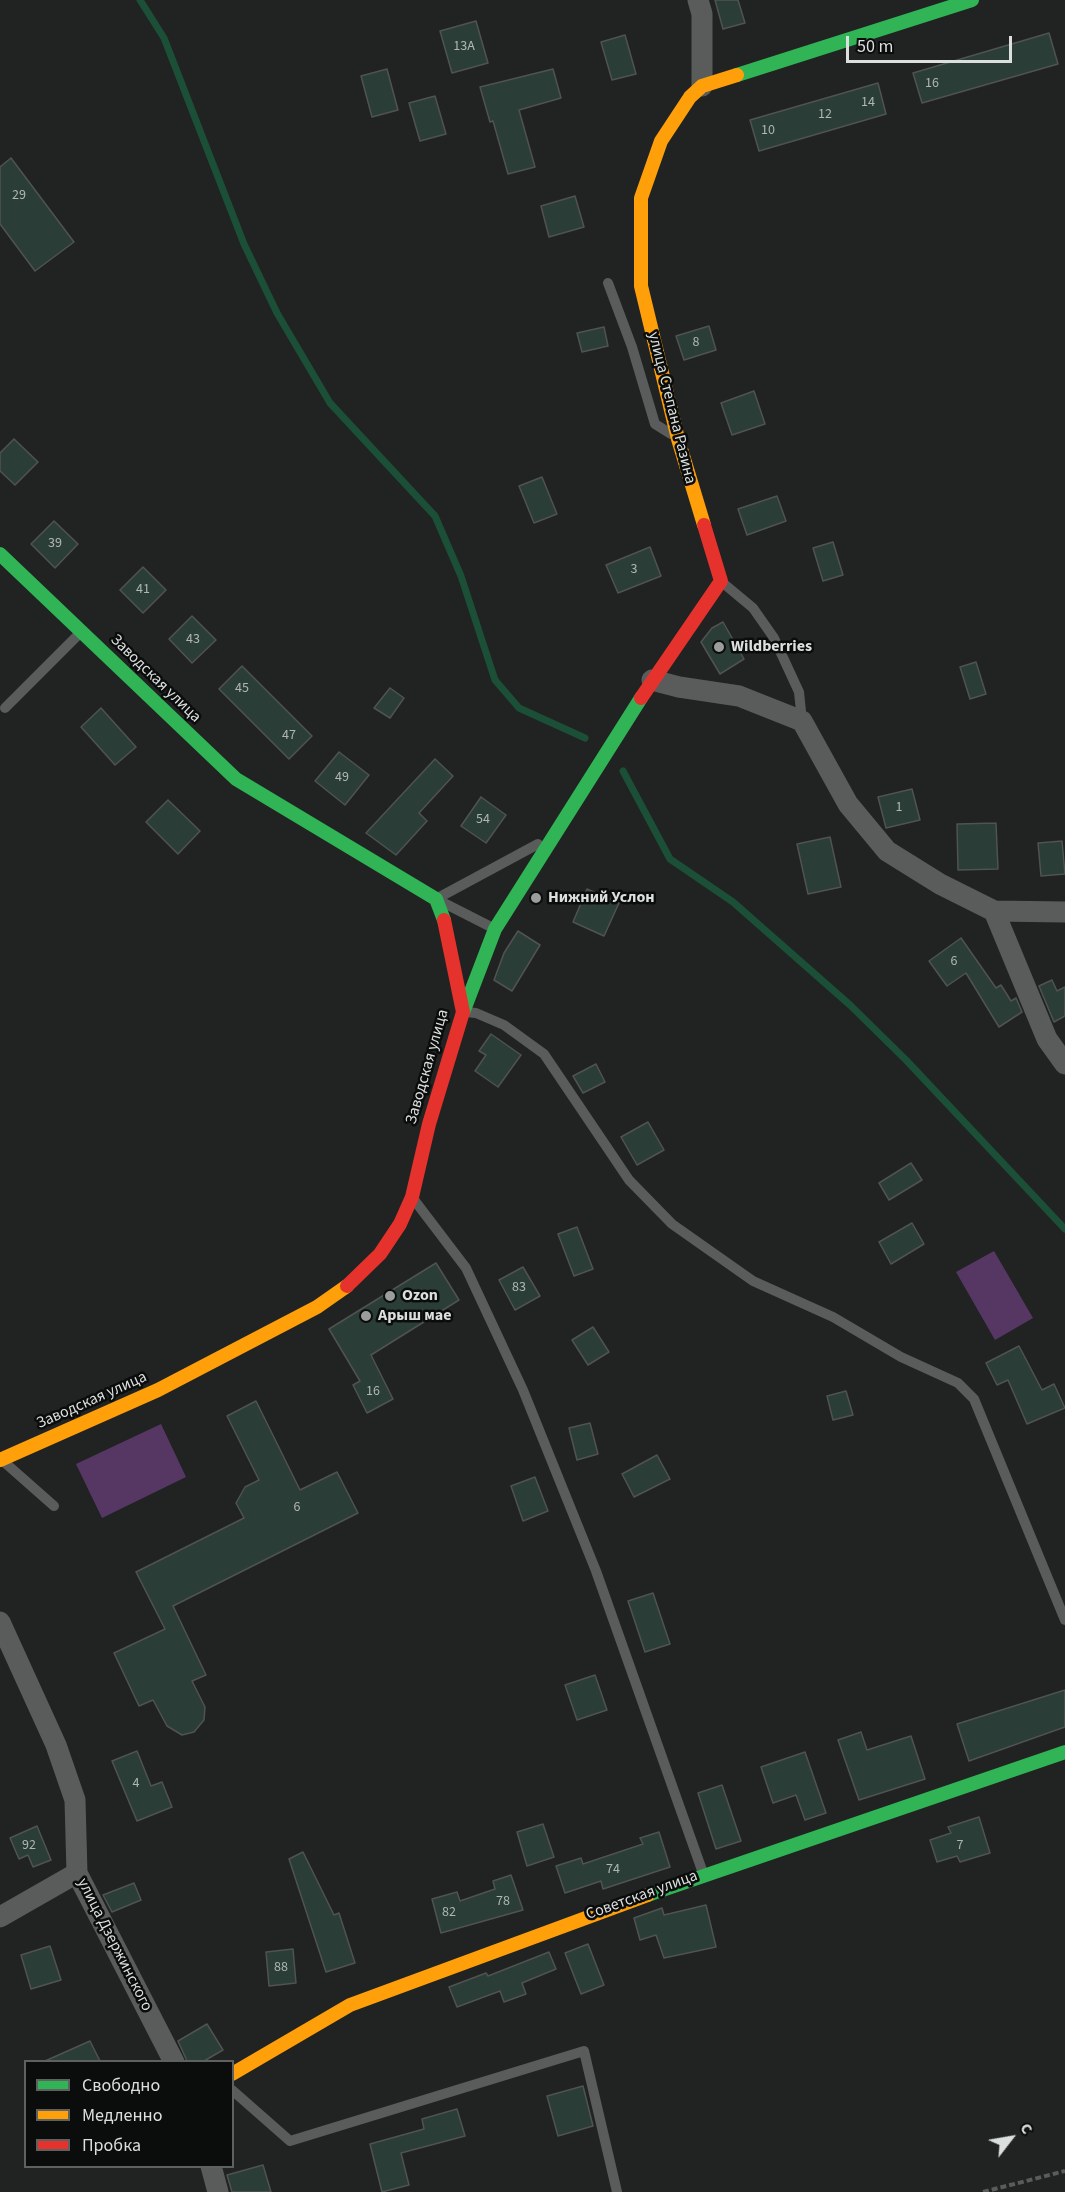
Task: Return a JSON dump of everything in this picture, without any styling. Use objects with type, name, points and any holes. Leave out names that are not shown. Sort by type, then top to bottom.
[{"type":"street","points":[[698,0],[702,14],[702,86],[972,0]]},
{"type":"street","name":"улица Степана Разина","points":[[702,86],[690,97],[661,141],[641,198],[641,286],[678,439],[721,581]]},
{"type":"street","name":"Заводская улица","points":[[0,554],[236,779],[436,898],[450,938],[463,1012],[429,1124],[412,1197],[400,1224],[380,1254],[355,1281],[317,1307],[158,1390],[1,1460]]},
{"type":"street","points":[[463,1012],[495,929],[652,680],[700,615],[721,581]]},
{"type":"street","points":[[652,680],[740,696],[802,722],[848,804],[887,851],[940,884],[994,911],[1065,912]]},
{"type":"street","points":[[994,911],[1047,1039],[1065,1064]]},
{"type":"street","name":"улица Дзержинского","points":[[0,1622],[56,1745],[75,1800],[77,1872],[173,2060]]},
{"type":"street","name":"Советская улица","points":[[234,2073],[350,2005],[703,1874],[1065,1752]]},
{"type":"street","points":[[0,1917],[77,1872]]},
{"type":"street","points":[[212,2168],[218,2192]]},
{"type":"lane","points":[[608,283],[632,347],[655,424],[678,439]]},
{"type":"lane","points":[[721,581],[753,608],[774,638],[799,692],[802,722]]},
{"type":"lane","points":[[5,708],[82,631]]},
{"type":"lane","points":[[436,898],[551,837]]},
{"type":"lane","points":[[436,898],[495,929]]},
{"type":"lane","points":[[463,1012],[476,1013],[504,1025],[544,1054],[628,1180],[672,1224],[753,1281],[833,1317],[901,1357],[958,1383],[974,1399],[1065,1620]]},
{"type":"lane","points":[[412,1197],[466,1268],[523,1390],[596,1571],[703,1874]]},
{"type":"lane","points":[[1,1460],[54,1506]]},
{"type":"lane","points":[[234,2092],[290,2141],[584,2051],[617,2192]]},
{"type":"path","points":[[983,2192],[1065,2171]]},
{"type":"shaded area","points":[[994,1251],[1033,1318],[995,1340],[956,1272]]},
{"type":"shaded area","points":[[161,1424],[186,1477],[102,1518],[76,1464]]},
{"type":"building","points":[[715,0],[738,0],[745,23],[723,29]]},
{"type":"building","points":[[476,21],[488,63],[452,73],[440,31]]},
{"type":"building","points":[[1049,33],[1058,64],[922,103],[913,73]]},
{"type":"building","points":[[625,35],[636,74],[612,80],[601,42]]},
{"type":"building","points":[[387,69],[398,110],[372,117],[361,76]]},
{"type":"building","points":[[553,69],[561,98],[519,110],[535,167],[508,174],[493,121],[490,122],[480,87]]},
{"type":"building","points":[[878,83],[886,114],[759,151],[750,120]]},
{"type":"building","points":[[435,96],[446,134],[420,141],[409,103]]},
{"type":"building","points":[[11,158],[74,242],[35,271],[0,224],[0,167]]},
{"type":"building","points":[[575,196],[584,227],[549,237],[541,206]]},
{"type":"building","points":[[709,326],[716,350],[684,360],[676,336]]},
{"type":"building","points":[[604,327],[608,346],[582,352],[577,333]]},
{"type":"building","points":[[754,391],[765,424],[732,435],[721,403]]},
{"type":"building","points":[[14,439],[38,462],[15,485],[0,471],[0,453]]},
{"type":"building","points":[[542,477],[557,514],[534,523],[519,486]]},
{"type":"building","points":[[777,496],[786,521],[747,535],[738,509]]},
{"type":"building","points":[[54,521],[78,544],[55,568],[31,544]]},
{"type":"building","points":[[833,542],[843,575],[823,581],[813,548]]},
{"type":"building","points":[[650,547],[661,576],[618,593],[606,565]]},
{"type":"building","points":[[143,567],[166,590],[143,613],[120,590]]},
{"type":"building","points":[[192,616],[216,640],[192,663],[169,639]]},
{"type":"building","points":[[723,622],[744,659],[720,674],[701,642],[712,628]]},
{"type":"building","points":[[976,662],[986,694],[970,699],[960,667]]},
{"type":"building","points":[[242,666],[312,736],[289,759],[219,689]]},
{"type":"building","points":[[390,688],[404,698],[390,718],[374,708]]},
{"type":"building","points":[[101,708],[136,747],[115,765],[81,727]]},
{"type":"building","points":[[339,752],[369,775],[345,805],[315,781]]},
{"type":"building","points":[[435,759],[453,776],[419,813],[427,821],[396,855],[366,833]]},
{"type":"building","points":[[912,789],[920,820],[886,828],[878,797]]},
{"type":"building","points":[[481,797],[506,815],[486,843],[461,826]]},
{"type":"building","points":[[168,800],[200,831],[178,854],[146,822]]},
{"type":"building","points":[[996,823],[998,869],[958,870],[957,824]]},
{"type":"building","points":[[830,837],[841,887],[808,894],[797,844]]},
{"type":"building","points":[[1062,841],[1065,874],[1041,876],[1038,843]]},
{"type":"building","points":[[587,889],[619,903],[604,936],[573,922]]},
{"type":"building","points":[[518,931],[540,945],[512,991],[494,980],[504,953]]},
{"type":"building","points":[[961,938],[996,988],[1001,985],[1011,1001],[1016,998],[1022,1012],[999,1027],[966,973],[947,986],[929,961]]},
{"type":"building","points":[[1052,980],[1057,991],[1065,987],[1065,1016],[1054,1022],[1039,986]]},
{"type":"building","points":[[491,1034],[521,1055],[498,1087],[475,1071],[486,1055],[479,1051]]},
{"type":"building","points":[[596,1064],[605,1082],[583,1093],[573,1076]]},
{"type":"building","points":[[648,1122],[664,1150],[637,1165],[621,1137]]},
{"type":"building","points":[[911,1163],[922,1180],[889,1200],[879,1183]]},
{"type":"building","points":[[912,1223],[924,1244],[891,1264],[879,1242]]},
{"type":"building","points":[[577,1227],[593,1269],[574,1276],[558,1234]]},
{"type":"building","points":[[436,1263],[459,1300],[371,1355],[393,1399],[367,1413],[353,1385],[360,1381],[329,1329]]},
{"type":"building","points":[[523,1267],[540,1296],[515,1310],[499,1280]]},
{"type":"building","points":[[593,1327],[609,1352],[588,1365],[572,1340]]},
{"type":"building","points":[[1019,1346],[1042,1390],[1054,1384],[1065,1408],[1027,1424],[1008,1380],[997,1385],[986,1363]]},
{"type":"building","points":[[846,1391],[853,1415],[833,1420],[827,1396]]},
{"type":"building","points":[[256,1401],[300,1490],[337,1472],[358,1513],[173,1606],[206,1675],[192,1681],[205,1707],[204,1720],[194,1732],[182,1735],[167,1726],[153,1700],[139,1706],[114,1653],[165,1629],[136,1572],[244,1518],[236,1503],[245,1487],[259,1480],[227,1416]]},
{"type":"building","points":[[590,1423],[598,1454],[577,1460],[569,1428]]},
{"type":"building","points":[[657,1455],[670,1479],[634,1497],[622,1474]]},
{"type":"building","points":[[535,1477],[548,1511],[523,1521],[511,1486]]},
{"type":"building","points":[[653,1593],[670,1644],[645,1652],[628,1601]]},
{"type":"building","points":[[595,1675],[607,1710],[577,1720],[565,1685]]},
{"type":"building","points":[[1065,1690],[1065,1727],[969,1761],[957,1724]]},
{"type":"building","points":[[861,1732],[867,1750],[911,1736],[925,1779],[859,1800],[838,1740]]},
{"type":"building","points":[[137,1751],[151,1786],[162,1782],[172,1807],[137,1821],[112,1761]]},
{"type":"building","points":[[805,1752],[826,1813],[805,1820],[796,1795],[773,1803],[761,1767]]},
{"type":"building","points":[[722,1785],[741,1841],[716,1849],[698,1793]]},
{"type":"building","points":[[979,1817],[990,1853],[960,1862],[957,1856],[937,1862],[930,1840],[951,1833],[948,1827]]},
{"type":"building","points":[[543,1824],[554,1857],[527,1866],[517,1832]]},
{"type":"building","points":[[37,1826],[51,1860],[33,1867],[28,1855],[19,1859],[10,1838]]},
{"type":"building","points":[[659,1832],[670,1867],[603,1889],[601,1881],[565,1893],[556,1866],[581,1858],[583,1864],[643,1844],[640,1838]]},
{"type":"building","points":[[303,1852],[334,1915],[339,1913],[355,1963],[326,1972],[289,1859]]},
{"type":"building","points":[[511,1875],[523,1910],[441,1933],[432,1899],[457,1892],[460,1901],[495,1889],[493,1881]]},
{"type":"building","points":[[134,1883],[141,1900],[112,1912],[103,1895]]},
{"type":"building","points":[[706,1905],[716,1947],[664,1958],[656,1935],[640,1940],[634,1918],[662,1908],[664,1915]]},
{"type":"building","points":[[588,1944],[604,1985],[581,1994],[565,1953]]},
{"type":"building","points":[[50,1946],[61,1980],[31,1989],[21,1955]]},
{"type":"building","points":[[293,1949],[296,1983],[269,1986],[266,1952]]},
{"type":"building","points":[[549,1952],[556,1969],[522,1983],[526,1994],[504,2002],[500,1991],[457,2007],[449,1987],[486,1973],[488,1976]]},
{"type":"building","points":[[207,2024],[223,2050],[206,2060],[187,2060],[178,2041]]},
{"type":"building","points":[[90,2041],[100,2060],[47,2060]]},
{"type":"building","points":[[583,2086],[593,2126],[558,2136],[547,2096]]},
{"type":"building","points":[[457,2109],[465,2136],[401,2153],[409,2185],[382,2192],[370,2144],[424,2129],[422,2119]]},
{"type":"building","points":[[263,2165],[271,2192],[232,2192],[227,2175]]},
{"type":"waterway","points":[[140,0],[164,38],[244,244],[277,313],[330,403],[435,516],[461,576],[495,680],[519,708],[585,738]]},
{"type":"waterway","points":[[623,771],[670,859],[733,902],[850,1005],[906,1060],[1065,1229]]},
{"type":"traffic: fast","points":[[737,75],[972,0]]},
{"type":"traffic: fast","points":[[0,554],[236,779],[436,899],[444,920]]},
{"type":"traffic: fast","points":[[464,1010],[495,929],[641,698]]},
{"type":"traffic: fast","points":[[648,1895],[1065,1752]]},
{"type":"traffic: slow","points":[[704,525],[678,439],[641,286],[641,198],[661,141],[690,97],[702,86],[737,75]]},
{"type":"traffic: slow","points":[[0,1460],[158,1390],[317,1307],[347,1286]]},
{"type":"traffic: slow","points":[[234,2073],[350,2005],[648,1895]]},
{"type":"traffic: jam","points":[[641,698],[721,581],[704,525]]},
{"type":"traffic: jam","points":[[347,1286],[380,1254],[400,1224],[412,1197],[429,1124],[463,1012],[444,920]]},
{"type":"place","name":"Wildberries","points":[[719,647]]},
{"type":"place","name":"Нижний Услон","points":[[536,898]]},
{"type":"place","name":"Ozon","points":[[390,1296]]},
{"type":"place","name":"Арыш мае","points":[[366,1316]]}]
